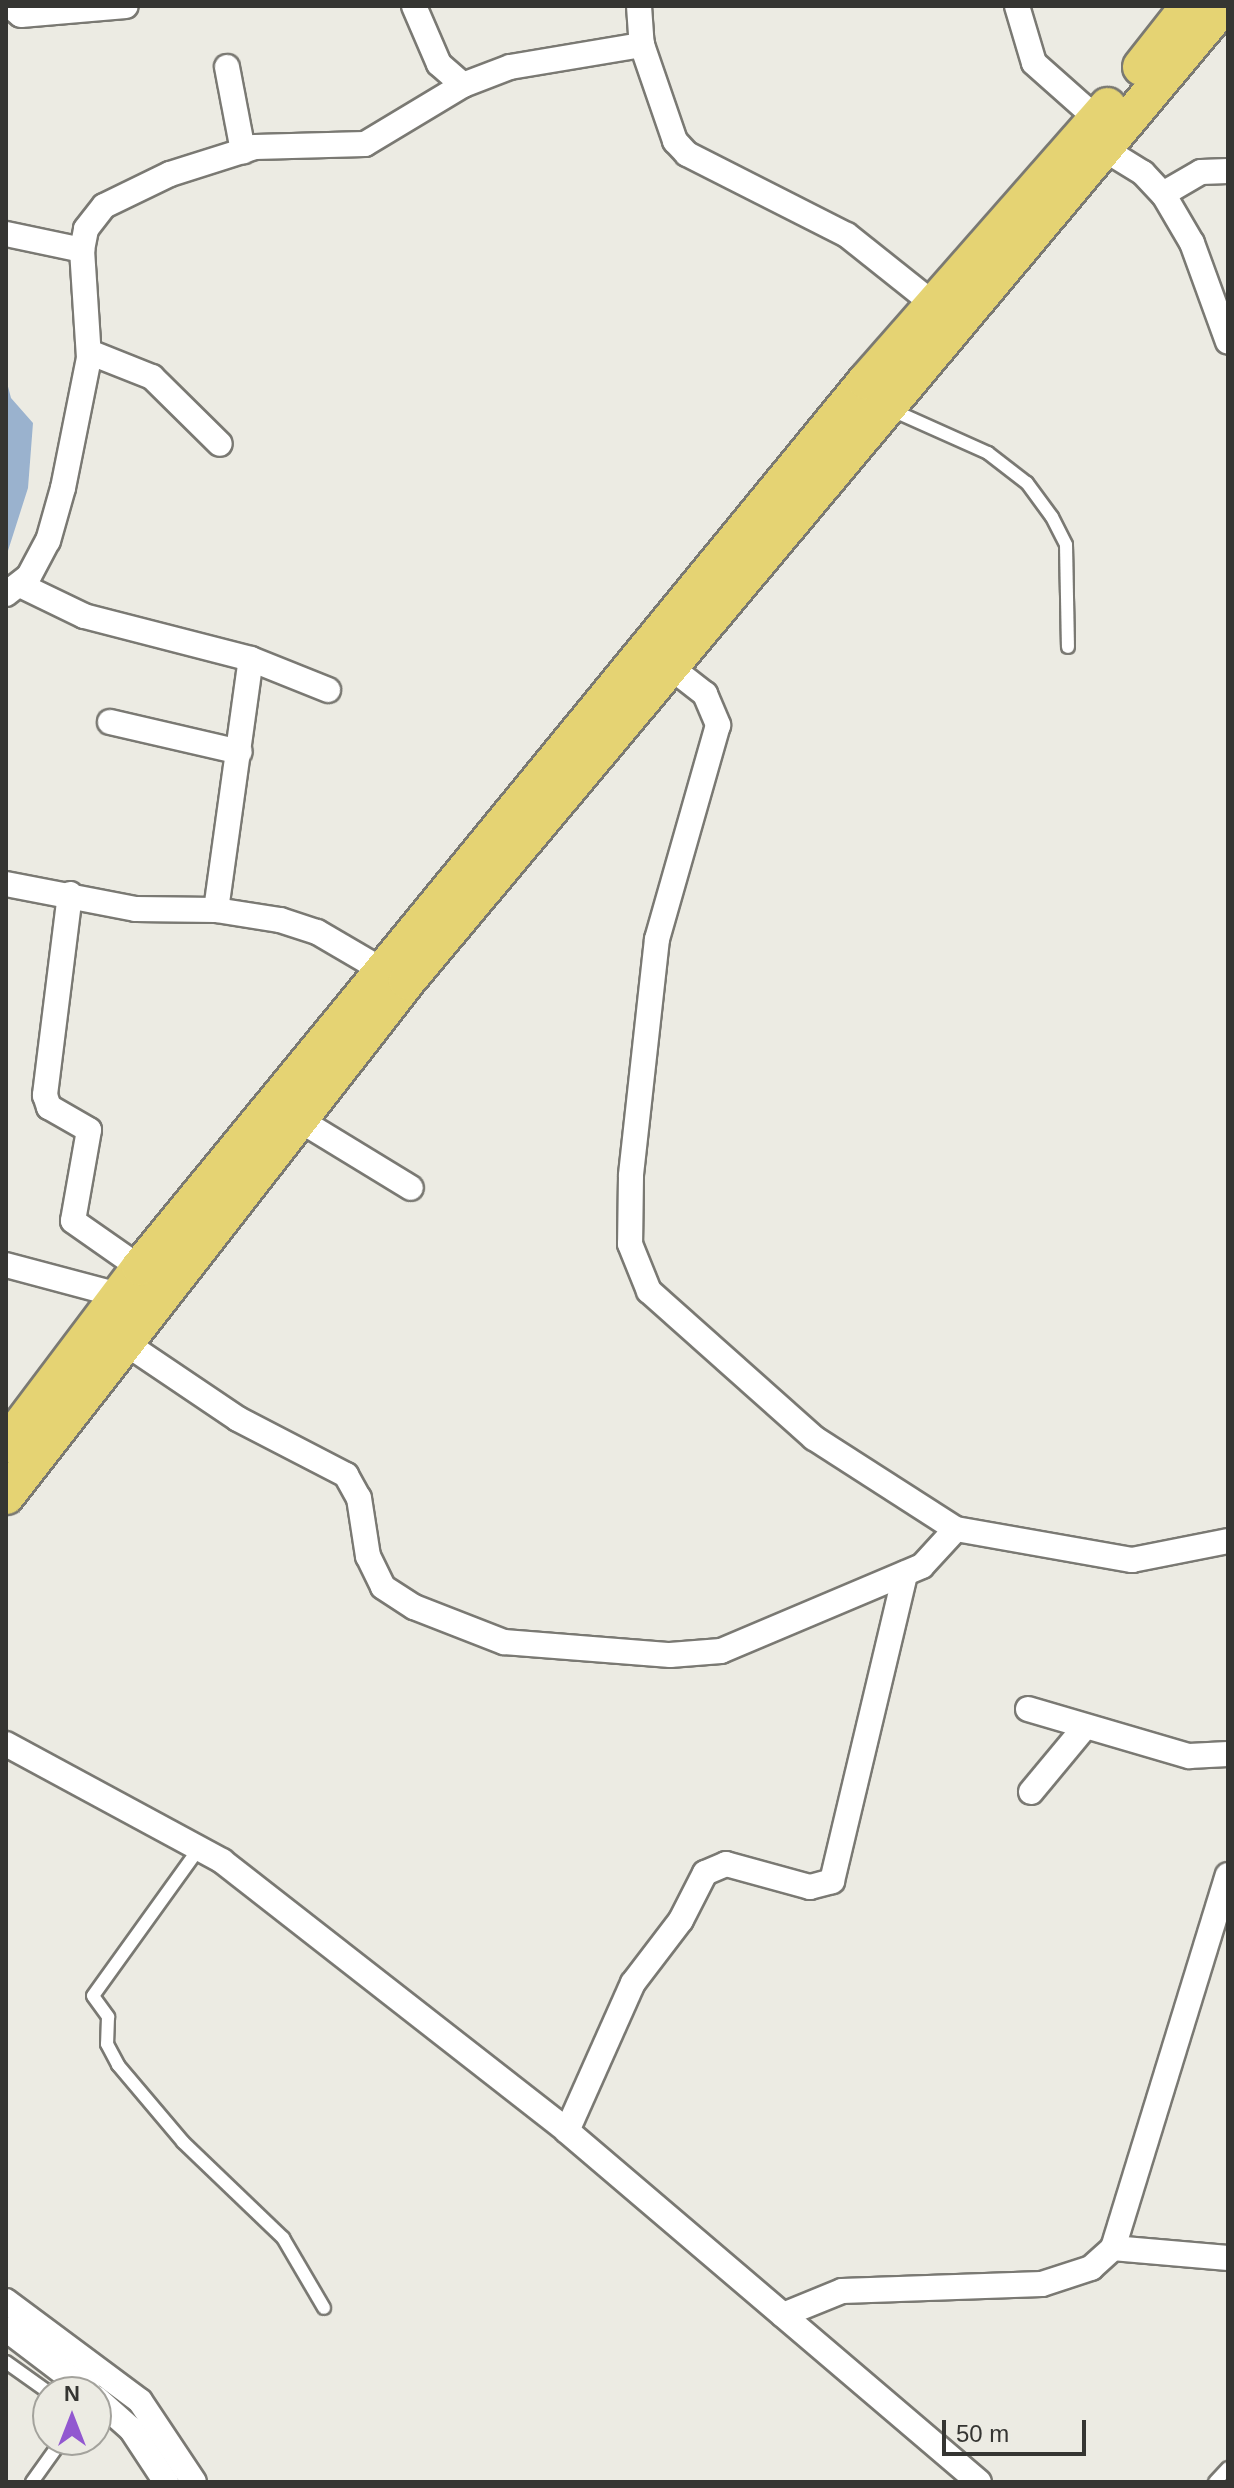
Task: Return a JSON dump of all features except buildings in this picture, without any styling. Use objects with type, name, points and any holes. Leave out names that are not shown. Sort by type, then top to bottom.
[{"type":"main road","points":[[1101,134],[1189,6]]},
{"type":"main road","points":[[6,1496],[141,1283],[382,970],[1101,134],[1223,6]]},
{"type":"main road","points":[[6,1445],[109,1332],[141,1283],[298,1119],[669,666],[792,496],[886,407],[945,314]]},
{"type":"street","points":[[10,6],[21,15],[126,6]]},
{"type":"street","points":[[414,6],[439,64],[457,89]]},
{"type":"street","points":[[639,6],[642,45],[675,141],[687,154],[847,235],[945,314]]},
{"type":"street","points":[[1017,6],[1034,63],[1163,194],[1192,243],[1228,342]]},
{"type":"street","points":[[328,690],[251,659],[84,616],[13,590],[48,541],[89,352],[82,250],[94,216],[120,196],[243,151],[365,144],[457,89],[510,67],[642,45]]},
{"type":"street","points":[[227,67],[243,151]]},
{"type":"street","points":[[1163,194],[1201,172],[1228,171]]},
{"type":"street","points":[[6,234],[82,250]]},
{"type":"street","points":[[89,352],[152,377],[220,444]]},
{"type":"street","points":[[216,910],[251,659]]},
{"type":"street","points":[[669,666],[705,694],[718,725],[658,928],[631,1176],[635,1267],[649,1291],[814,1438],[956,1529],[1109,1558],[1157,1558],[1228,1541]]},
{"type":"street","points":[[110,722],[240,752]]},
{"type":"street","points":[[6,884],[136,909],[216,910],[302,925],[382,970]]},
{"type":"street","points":[[70,894],[45,1095],[49,1107],[89,1130],[73,1221],[141,1283]]},
{"type":"street","points":[[298,1119],[411,1188]]},
{"type":"street","points":[[6,1265],[141,1283]]},
{"type":"street","points":[[109,1332],[238,1419],[346,1475],[359,1498],[368,1556],[383,1587],[477,1634],[526,1645],[703,1654],[744,1645],[905,1574],[935,1555],[956,1529]]},
{"type":"street","points":[[567,2131],[633,1983],[681,1920],[705,1873],[726,1864],[810,1887],[832,1881],[905,1574]]},
{"type":"street","points":[[1028,1709],[1189,1756],[1228,1754]]},
{"type":"street","points":[[1031,1792],[1085,1727]]},
{"type":"street","points":[[6,1744],[200,1847],[567,2131],[979,2482]]},
{"type":"street","points":[[783,2315],[842,2291],[1042,2284],[1091,2268],[1113,2248],[1228,1875]]},
{"type":"street","points":[[1113,2248],[1228,2258]]},
{"type":"street","points":[[6,2301],[140,2401],[166,2467]]},
{"type":"street","points":[[6,2329],[68,2376]]},
{"type":"street","points":[[112,2412],[166,2467],[194,2482]]},
{"type":"lane","points":[[886,407],[988,453],[1027,483],[1066,545],[1068,647]]},
{"type":"lane","points":[[200,1847],[93,1996],[108,2017],[107,2044],[118,2065],[183,2142],[283,2238],[324,2308]]},
{"type":"lane","points":[[6,2362],[32,2381]]},
{"type":"lane","points":[[32,2482],[51,2456]]},
{"type":"lane","points":[[1215,2482],[1228,2468]]},
{"type":"water","points":[[6,379],[11,398],[33,423],[28,488],[6,557]]}]
